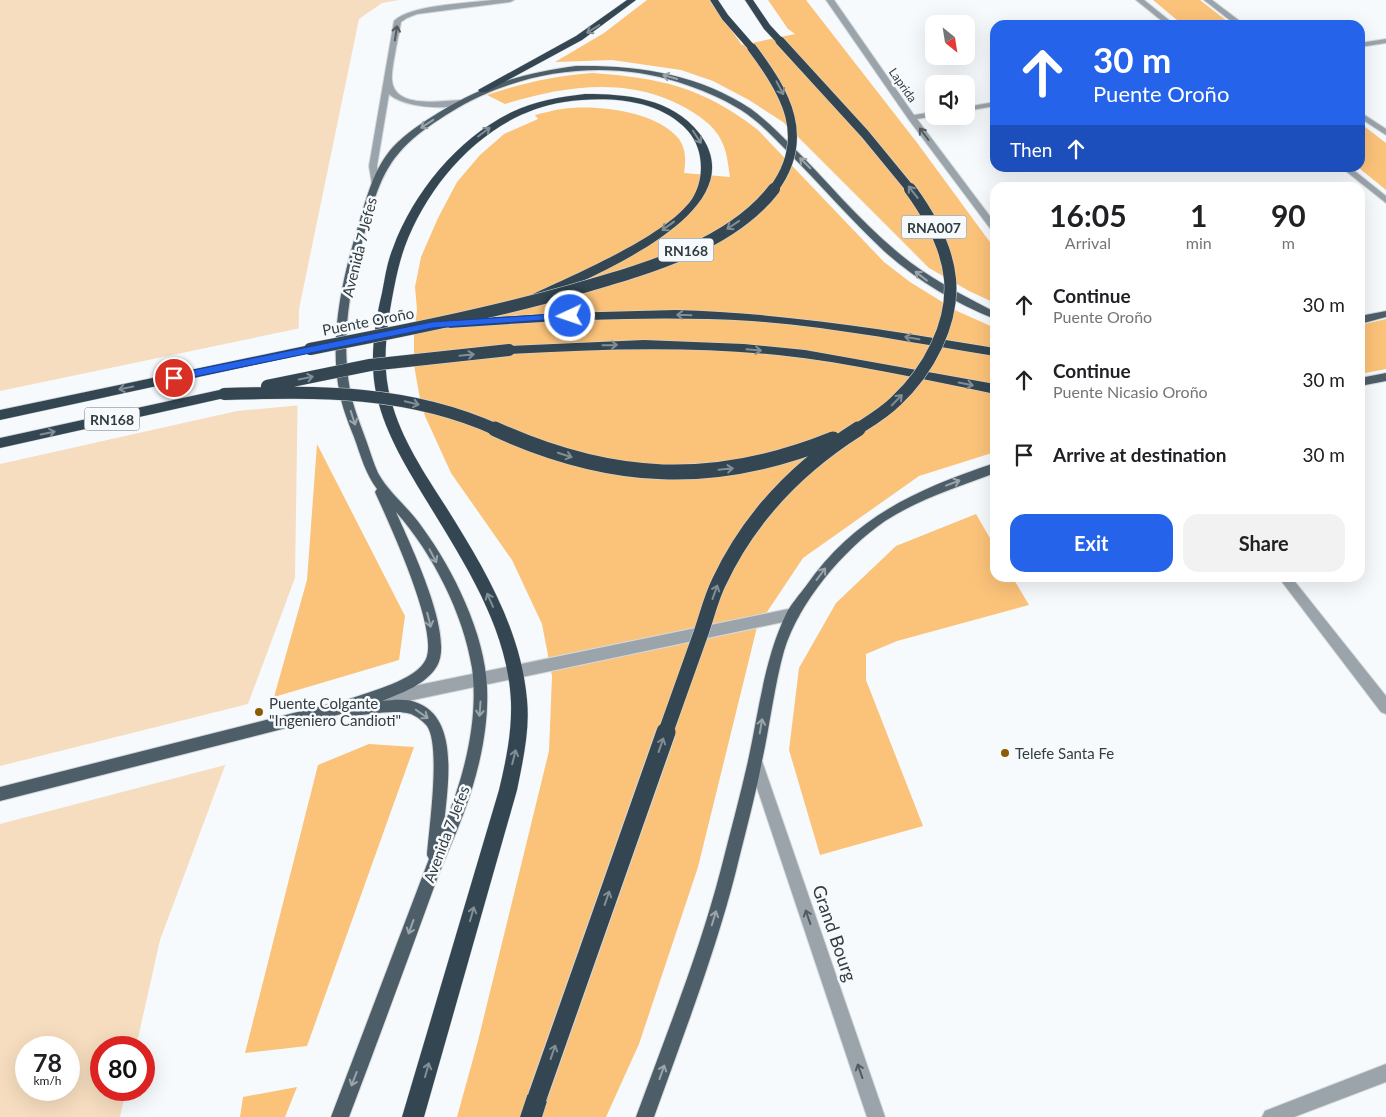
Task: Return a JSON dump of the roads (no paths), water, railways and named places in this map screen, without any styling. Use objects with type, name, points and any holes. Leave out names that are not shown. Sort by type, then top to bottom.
[{"type":"highway","points":[[483,90],[557,51],[610,18],[632,0]]},
{"type":"highway","name":"RN168","points":[[432,325],[520,305],[596,284],[661,262],[723,232],[747,216],[772,191],[783,176],[790,158],[792,122],[787,102],[778,84],[752,48],[725,17],[714,0]]},
{"type":"highway","name":"RNA007","points":[[749,0],[768,27],[855,122],[920,202],[936,231],[947,260],[951,292],[948,322],[937,349],[914,382],[892,405],[857,428]]},
{"type":"highway","points":[[413,1117],[501,813],[517,745],[519,701],[515,673],[506,637],[475,567],[410,459],[395,429],[381,393],[380,341],[385,300],[398,249],[421,204],[449,165],[472,141],[497,122],[522,109],[552,101],[586,96],[613,97],[640,101],[664,109],[684,122],[698,136],[705,154],[707,175],[701,194],[693,205],[680,218],[657,234],[520,305]]},
{"type":"highway","points":[[432,325],[588,315],[733,316],[818,324],[990,351]]},
{"type":"highway","name":"Puente Oroño","points":[[0,415],[432,325]]},
{"type":"highway","points":[[224,394],[370,365],[509,350],[580,345],[705,346],[779,352],[851,361],[990,388]]},
{"type":"highway","points":[[224,394],[343,393],[406,402],[460,415],[517,439],[574,458],[624,469],[680,474],[737,468],[805,451],[857,428]]},
{"type":"highway","name":"RN168","points":[[0,444],[224,394]]},
{"type":"highway","points":[[534,1107],[724,571],[742,537],[773,499],[815,460],[857,428]]},
{"type":"main road","name":"Avenida 7 Jefes","points":[[340,1117],[434,865],[458,808],[475,747],[480,709],[480,678],[476,655],[458,602],[422,535],[374,477],[344,391],[340,349],[344,301],[355,250],[375,184],[390,157],[418,129],[460,102],[483,90],[535,74],[572,69],[606,68],[658,73],[715,94],[739,106],[765,124],[891,252],[927,281],[990,313]]},
{"type":"main road","points":[[1365,319],[1386,314]]},
{"type":"main road","points":[[1365,381],[1386,377]]},
{"type":"main road","points":[[648,1113],[698,974],[728,872],[755,761],[778,650],[793,614],[824,570],[851,543],[881,518],[925,494],[990,470]]},
{"type":"main road","points":[[0,794],[323,712],[402,686],[418,677],[433,660],[435,646],[429,616],[410,558],[374,477]]},
{"type":"main road","points":[[323,712],[389,705],[403,706],[416,709],[432,721],[440,740],[441,761],[434,865]]},
{"type":"street","points":[[375,184],[373,166],[398,21],[404,16],[416,12],[510,0]]},
{"type":"street","name":"Laprida","points":[[830,0],[912,118],[990,222]]},
{"type":"street","points":[[1140,0],[1165,20]]},
{"type":"street","points":[[1208,0],[1234,20]]},
{"type":"street","points":[[1365,44],[1386,41]]},
{"type":"street","points":[[388,82],[394,94],[410,102],[426,104],[460,102]]},
{"type":"street","points":[[975,107],[990,105]]},
{"type":"street","points":[[912,118],[925,116]]},
{"type":"street","points":[[1365,118],[1386,133]]},
{"type":"street","points":[[1351,172],[1364,182]]},
{"type":"street","points":[[1365,183],[1386,200]]},
{"type":"street","points":[[1288,582],[1386,707]]},
{"type":"street","points":[[323,712],[793,614]]},
{"type":"street","name":"Grand Bourg","points":[[755,761],[876,1117]]},
{"type":"street","points":[[1271,1117],[1386,1073]]},
{"type":"place","name":"Puente Colgante \"Ingeniero Candioti\"","points":[[259,712]]},
{"type":"place","name":"Telefe Santa Fe","points":[[1005,753]]}]
